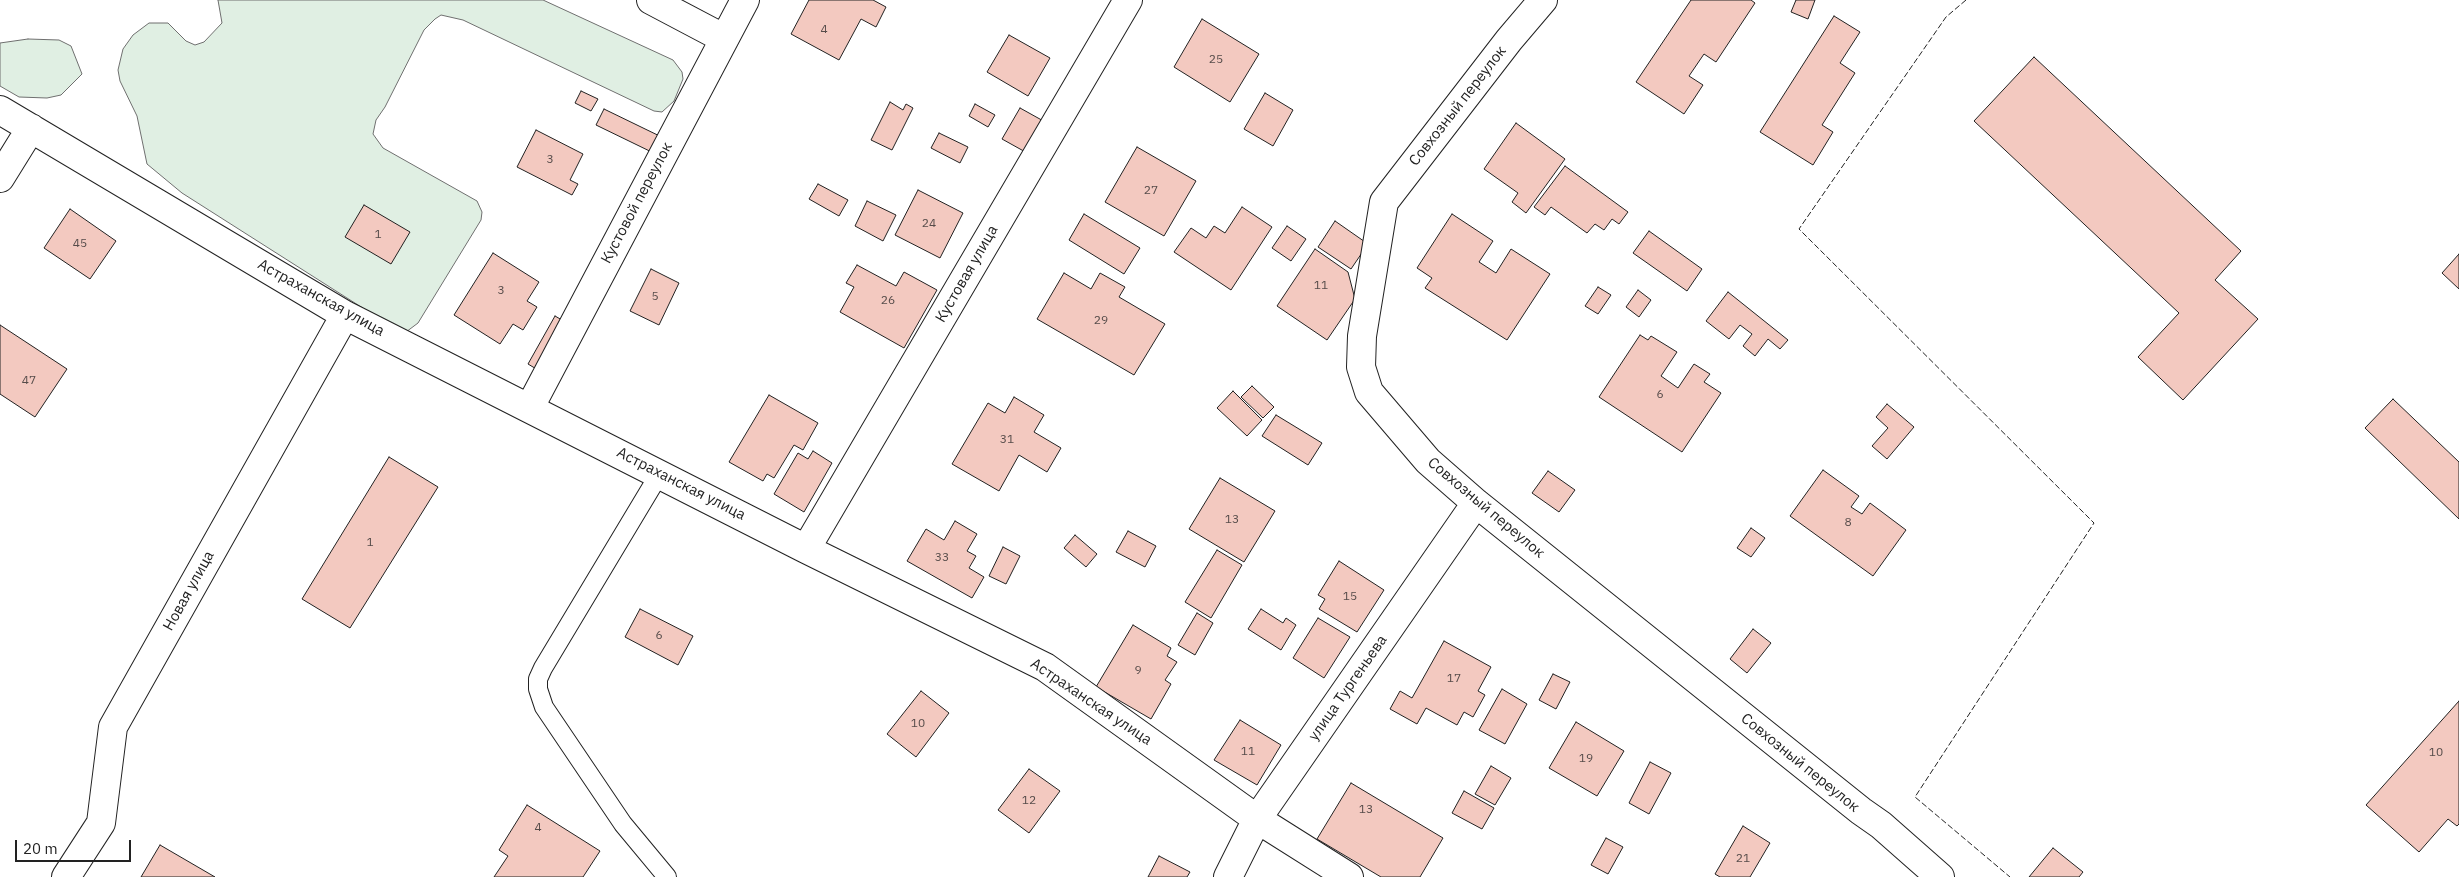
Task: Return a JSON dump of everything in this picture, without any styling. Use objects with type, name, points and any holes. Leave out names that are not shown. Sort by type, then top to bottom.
[{"type":"street","points":[[651,0],[723,38]]},
{"type":"street","name":"Кустовой переулок","points":[[530,407],[723,38],[745,0]]},
{"type":"street","name":"Кустовая улица","points":[[806,549],[1128,0]]},
{"type":"street","name":"Совхозный переулок","points":[[1543,0],[1508,40],[1384,202],[1362,336],[1361,367],[1369,392],[1428,461],[1476,503],[1853,805],[1881,825],[1940,877]]},
{"type":"street","name":"Астраханская улица","points":[[0,110],[346,315],[660,473],[806,549],[1045,667],[1257,819],[1349,877]]},
{"type":"street","points":[[0,178],[31,128]]},
{"type":"street","name":"Новая улица","points":[[66,877],[101,824],[113,727],[346,315]]},
{"type":"street","name":"улица Тургеньева","points":[[1228,877],[1257,819],[1476,503]]},
{"type":"lane","points":[[660,473],[538,679],[538,689],[544,707],[623,824],[667,877]]},
{"type":"green space","points":[[218,0],[543,0],[673,60],[682,72],[683,79],[674,101],[662,112],[654,111],[463,20],[441,15],[435,19],[424,30],[385,107],[376,120],[373,134],[383,148],[477,201],[482,212],[481,220],[418,323],[406,332],[391,326],[182,193],[147,164],[137,116],[120,81],[118,70],[123,49],[133,35],[149,23],[168,23],[186,41],[195,45],[204,42],[222,23]]},
{"type":"green space","points":[[28,39],[59,40],[71,46],[82,74],[61,95],[47,98],[19,97],[0,86],[0,43]]},
{"type":"building","points":[[809,0],[873,0],[886,7],[876,27],[861,19],[839,60],[791,34]]},
{"type":"building","points":[[1691,0],[1751,0],[1755,3],[1716,62],[1704,54],[1689,76],[1703,85],[1684,114],[1636,82]]},
{"type":"building","points":[[1796,0],[1815,0],[1808,19],[1791,12]]},
{"type":"building","points":[[1834,16],[1860,32],[1840,63],[1855,73],[1822,125],[1833,132],[1813,165],[1760,132]]},
{"type":"building","points":[[1202,19],[1259,54],[1230,102],[1174,67]]},
{"type":"building","points":[[1009,35],[1050,58],[1028,96],[987,72]]},
{"type":"building","points":[[2034,57],[2241,251],[2215,280],[2258,319],[2183,400],[2138,357],[2179,313],[1974,121]]},
{"type":"building","points":[[581,91],[598,99],[591,111],[575,103]]},
{"type":"building","points":[[1265,93],[1293,110],[1273,146],[1244,129]]},
{"type":"building","points":[[890,102],[903,110],[906,104],[913,108],[892,150],[871,140]]},
{"type":"building","points":[[975,104],[995,115],[988,127],[969,116]]},
{"type":"building","points":[[1020,108],[1047,123],[1029,154],[1002,139]]},
{"type":"building","points":[[604,109],[674,143],[666,159],[596,125]]},
{"type":"building","points":[[1516,123],[1565,159],[1526,213],[1512,202],[1518,193],[1484,169]]},
{"type":"building","points":[[536,130],[583,154],[570,180],[578,184],[572,195],[517,167]]},
{"type":"building","points":[[939,133],[968,147],[960,163],[931,148]]},
{"type":"building","points":[[1137,147],[1196,181],[1164,236],[1105,202]]},
{"type":"building","points":[[1565,166],[1628,212],[1619,224],[1612,219],[1604,230],[1595,224],[1587,233],[1551,207],[1545,215],[1534,207]]},
{"type":"building","points":[[818,184],[848,200],[839,216],[809,199]]},
{"type":"building","points":[[918,190],[963,213],[940,258],[895,235]]},
{"type":"building","points":[[867,201],[896,215],[883,241],[855,226]]},
{"type":"building","points":[[364,205],[410,232],[391,264],[345,237]]},
{"type":"building","points":[[1242,207],[1272,227],[1231,290],[1174,252],[1191,228],[1206,238],[1214,226],[1225,233]]},
{"type":"building","points":[[70,209],[116,241],[90,279],[44,248]]},
{"type":"building","points":[[1084,214],[1140,248],[1124,274],[1069,240]]},
{"type":"building","points":[[1452,214],[1493,241],[1479,262],[1496,273],[1511,249],[1550,274],[1507,340],[1425,288],[1432,278],[1417,268]]},
{"type":"building","points":[[1335,221],[1368,244],[1351,269],[1318,247]]},
{"type":"building","points":[[1287,226],[1306,239],[1291,261],[1272,248]]},
{"type":"building","points":[[1649,231],[1702,269],[1687,291],[1633,253]]},
{"type":"building","points":[[1315,249],[1348,272],[1355,299],[1327,340],[1277,306]]},
{"type":"building","points":[[493,253],[539,282],[527,301],[537,307],[523,330],[513,324],[500,344],[454,315]]},
{"type":"building","points":[[2459,254],[2459,289],[2442,273]]},
{"type":"building","points":[[857,265],[896,286],[904,272],[937,290],[904,348],[840,312],[854,287],[846,283]]},
{"type":"building","points":[[651,269],[679,283],[659,325],[630,311]]},
{"type":"building","points":[[1064,273],[1091,289],[1100,273],[1125,287],[1119,297],[1165,324],[1134,375],[1037,319]]},
{"type":"building","points":[[1598,287],[1611,295],[1598,314],[1585,306]]},
{"type":"building","points":[[1638,290],[1651,300],[1639,317],[1626,307]]},
{"type":"building","points":[[1728,292],[1788,340],[1780,349],[1768,339],[1755,356],[1743,346],[1752,334],[1740,325],[1729,339],[1706,321]]},
{"type":"building","points":[[555,316],[581,331],[553,379],[528,364]]},
{"type":"building","points":[[0,325],[67,369],[35,417],[0,394]]},
{"type":"building","points":[[1640,335],[1648,340],[1651,336],[1677,352],[1661,376],[1678,388],[1694,364],[1710,374],[1704,382],[1721,393],[1682,452],[1599,397]]},
{"type":"building","points":[[1252,386],[1274,407],[1263,418],[1241,397]]},
{"type":"building","points":[[1233,391],[1262,420],[1247,436],[1217,408]]},
{"type":"building","points":[[769,395],[818,423],[803,450],[794,445],[774,478],[767,474],[763,481],[729,462]]},
{"type":"building","points":[[1014,397],[1044,415],[1034,432],[1061,448],[1047,472],[1019,455],[999,491],[952,464],[988,403],[1005,413]]},
{"type":"building","points":[[2393,399],[2459,462],[2459,519],[2365,428]]},
{"type":"building","points":[[1887,404],[1914,427],[1887,459],[1872,446],[1888,428],[1876,417]]},
{"type":"building","points":[[1276,415],[1322,443],[1308,465],[1262,436]]},
{"type":"building","points":[[813,451],[832,463],[804,512],[774,494],[798,453],[808,459]]},
{"type":"building","points":[[389,457],[438,487],[350,628],[302,599]]},
{"type":"building","points":[[1823,470],[1859,496],[1851,507],[1862,514],[1870,503],[1906,530],[1873,576],[1790,516]]},
{"type":"building","points":[[1548,471],[1575,490],[1559,512],[1532,493]]},
{"type":"building","points":[[1220,478],[1275,511],[1244,562],[1189,529]]},
{"type":"building","points":[[955,521],[977,534],[967,551],[976,556],[969,568],[984,577],[972,598],[907,561],[926,529],[944,540]]},
{"type":"building","points":[[1751,528],[1765,538],[1751,557],[1737,548]]},
{"type":"building","points":[[1128,531],[1156,546],[1145,567],[1116,552]]},
{"type":"building","points":[[1075,535],[1097,554],[1086,567],[1064,548]]},
{"type":"building","points":[[1003,547],[1020,556],[1006,584],[989,576]]},
{"type":"building","points":[[1217,550],[1242,565],[1211,618],[1185,602]]},
{"type":"building","points":[[1339,561],[1384,590],[1357,632],[1319,609],[1325,599],[1318,595]]},
{"type":"building","points":[[640,609],[693,636],[678,665],[625,637]]},
{"type":"building","points":[[1261,609],[1283,623],[1286,618],[1296,625],[1281,650],[1248,629]]},
{"type":"building","points":[[1197,613],[1213,623],[1195,655],[1178,645]]},
{"type":"building","points":[[1318,618],[1350,637],[1324,678],[1293,658]]},
{"type":"building","points":[[1133,625],[1171,648],[1167,656],[1177,662],[1165,680],[1171,684],[1151,719],[1096,687]]},
{"type":"building","points":[[1753,629],[1771,643],[1747,673],[1730,659]]},
{"type":"building","points":[[1444,641],[1491,667],[1478,691],[1485,695],[1473,717],[1464,712],[1457,725],[1426,708],[1417,724],[1390,709],[1400,691],[1412,698]]},
{"type":"building","points":[[1553,674],[1570,682],[1556,709],[1539,700]]},
{"type":"building","points":[[1502,689],[1527,704],[1505,744],[1479,730]]},
{"type":"building","points":[[921,691],[949,713],[916,757],[887,734]]},
{"type":"building","points":[[2459,701],[2459,824],[2457,826],[2448,819],[2419,852],[2366,805]]},
{"type":"building","points":[[1240,720],[1281,745],[1257,785],[1214,760]]},
{"type":"building","points":[[1576,722],[1624,751],[1597,796],[1549,768]]},
{"type":"building","points":[[1650,762],[1671,773],[1649,814],[1629,803]]},
{"type":"building","points":[[1491,766],[1511,778],[1495,805],[1475,794]]},
{"type":"building","points":[[1029,769],[1060,791],[1029,833],[998,810]]},
{"type":"building","points":[[1351,783],[1443,838],[1420,877],[1381,877],[1317,839]]},
{"type":"building","points":[[1464,791],[1494,808],[1482,829],[1452,813]]},
{"type":"building","points":[[527,805],[600,851],[583,877],[494,877],[508,856],[499,850]]},
{"type":"building","points":[[1743,826],[1770,843],[1750,877],[1720,877],[1715,874]]},
{"type":"building","points":[[1606,838],[1623,847],[1608,874],[1591,865]]},
{"type":"building","points":[[160,845],[215,877],[141,877]]},
{"type":"building","points":[[2053,848],[2083,872],[2079,877],[2029,877]]},
{"type":"building","points":[[1159,856],[1190,872],[1187,877],[1148,877]]},
{"type":"fence","points":[[1966,0],[1946,17],[1799,229],[2094,523],[1915,797],[2010,877]]}]
